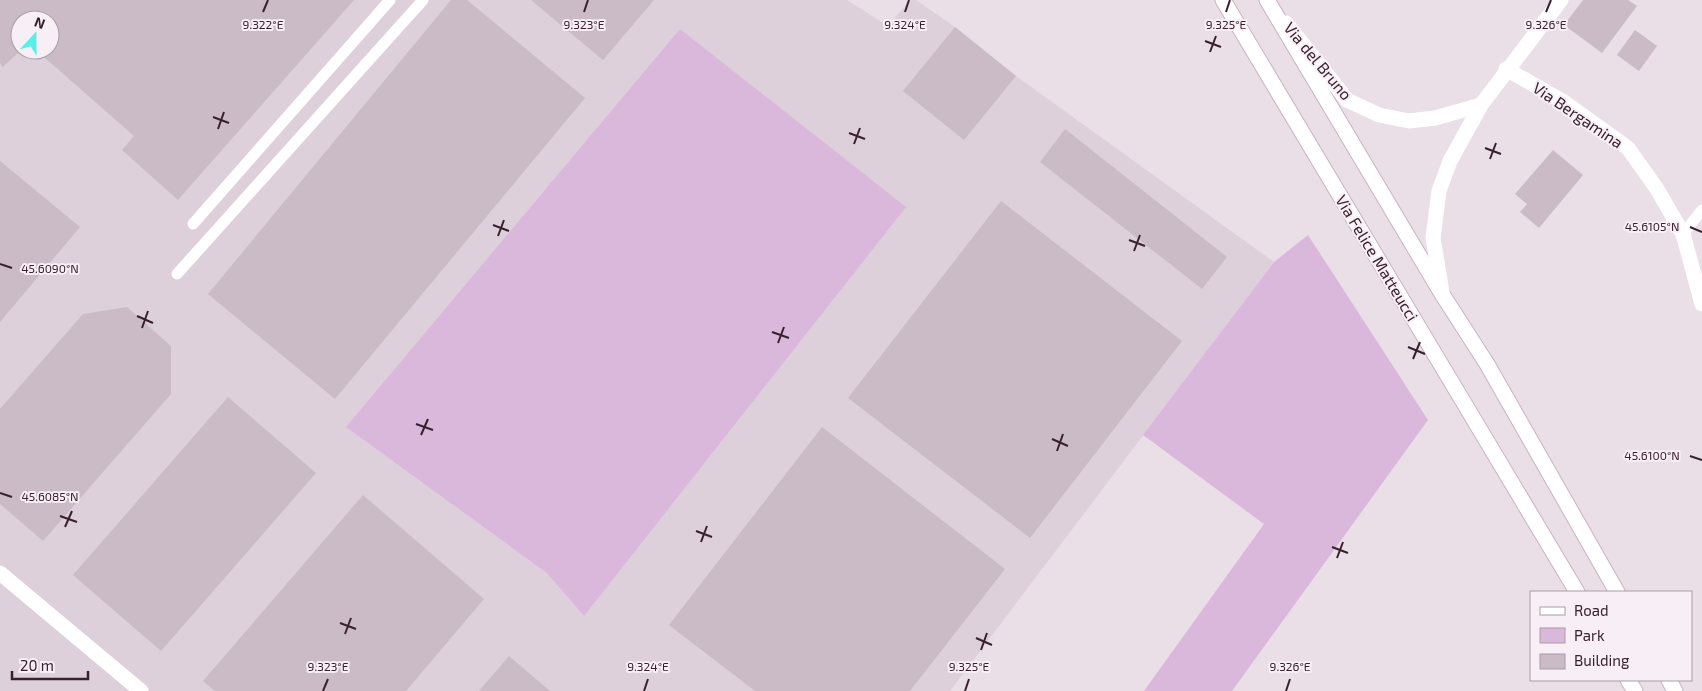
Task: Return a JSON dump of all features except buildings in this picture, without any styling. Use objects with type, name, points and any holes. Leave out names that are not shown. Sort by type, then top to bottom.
[{"type":"main road","name":"Via Felice Matteucci","points":[[1223,0],[1576,591]]},
{"type":"main road","name":"Via del Bruno","points":[[1267,0],[1347,100],[1379,115],[1409,121],[1436,118],[1481,105]]},
{"type":"main road","points":[[1267,0],[1442,294],[1487,364],[1616,591]]},
{"type":"main road","points":[[1442,294],[1432,238],[1439,191],[1450,161],[1481,105],[1506,69],[1561,0]]},
{"type":"main road","name":"Via Bergamina","points":[[1506,69],[1564,102],[1628,148],[1657,189],[1684,234],[1702,304]]},
{"type":"main road","points":[[0,572],[141,691]]},
{"type":"lane","points":[[193,224],[390,0]]},
{"type":"lane","points":[[177,274],[423,0]]},
{"type":"lane","points":[[1684,234],[1702,210]]},
{"type":"shaded area","points":[[0,0],[847,0],[888,26],[910,0],[916,0],[955,27],[1016,76],[1274,262],[950,691],[0,691]]},
{"type":"green space","points":[[680,29],[906,207],[584,616],[547,573],[346,427]]},
{"type":"green space","points":[[1308,235],[1428,420],[1232,691],[1144,691],[1264,524],[1143,435],[1274,262]]}]
